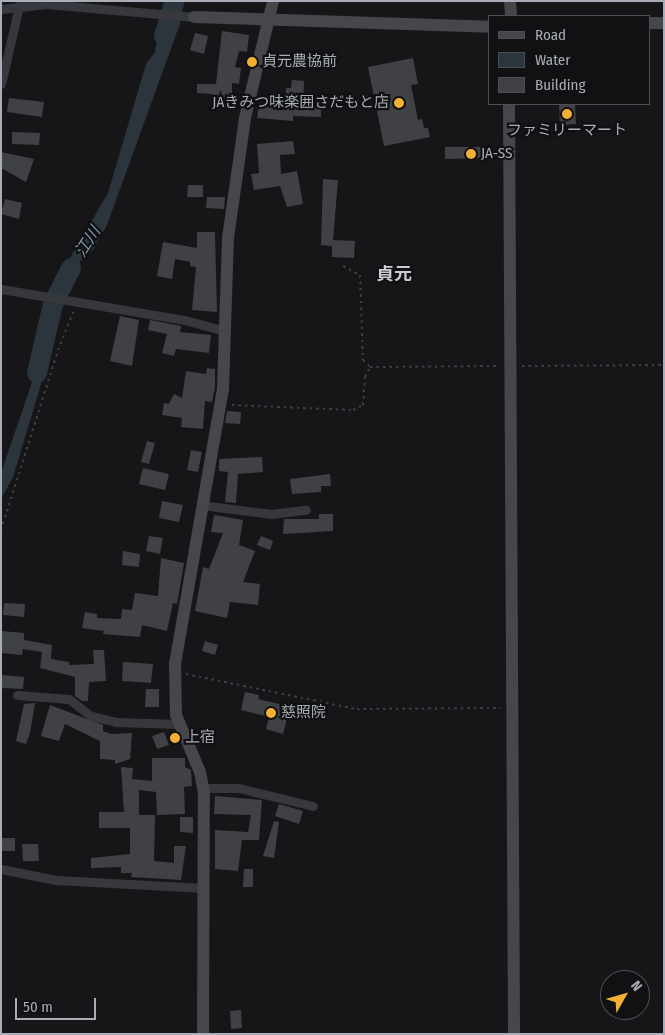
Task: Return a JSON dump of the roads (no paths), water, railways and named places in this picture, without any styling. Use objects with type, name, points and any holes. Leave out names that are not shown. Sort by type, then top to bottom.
[{"type":"street","points":[[203,1034],[203,788],[200,772],[179,724],[175,672],[201,505],[220,404],[229,229],[245,118],[273,1]]},
{"type":"street","points":[[510,1],[510,15]]},
{"type":"street","points":[[1,9],[20,4],[46,4],[268,23],[488,27]]},
{"type":"street","points":[[1,84],[20,4]]},
{"type":"street","points":[[650,23],[664,23]]},
{"type":"street","points":[[509,105],[514,1034]]},
{"type":"street","points":[[1,289],[184,320],[225,331]]},
{"type":"street","points":[[201,505],[271,514],[306,510]]},
{"type":"street","points":[[17,695],[69,699],[91,716],[116,722],[179,724]]},
{"type":"street","points":[[203,788],[238,788],[313,806]]},
{"type":"street","points":[[1,869],[56,880],[204,888]]},
{"type":"water","points":[[160,21],[181,21],[107,225],[93,250],[80,261],[67,294],[50,292],[108,193],[146,64],[155,52]]},
{"type":"water","points":[[44,347],[49,350],[40,388],[13,477],[1,499],[1,473]]},
{"type":"waterway","name":"江川","points":[[164,36],[175,1]]},
{"type":"waterway","name":"江川","points":[[37,373],[53,304],[71,268]]},
{"type":"place","name":"貞元農協前","points":[[252,62]]},
{"type":"place","name":"JAきみつ味楽囲さだもと店","points":[[399,103]]},
{"type":"place","name":"ファミリーマート","points":[[567,114]]},
{"type":"place","name":"JA-SS","points":[[471,154]]},
{"type":"place","name":"慈照院","points":[[271,713]]},
{"type":"place","name":"上宿","points":[[175,738]]},
{"type":"district","name":"貞元","points":[[394,274]]}]
